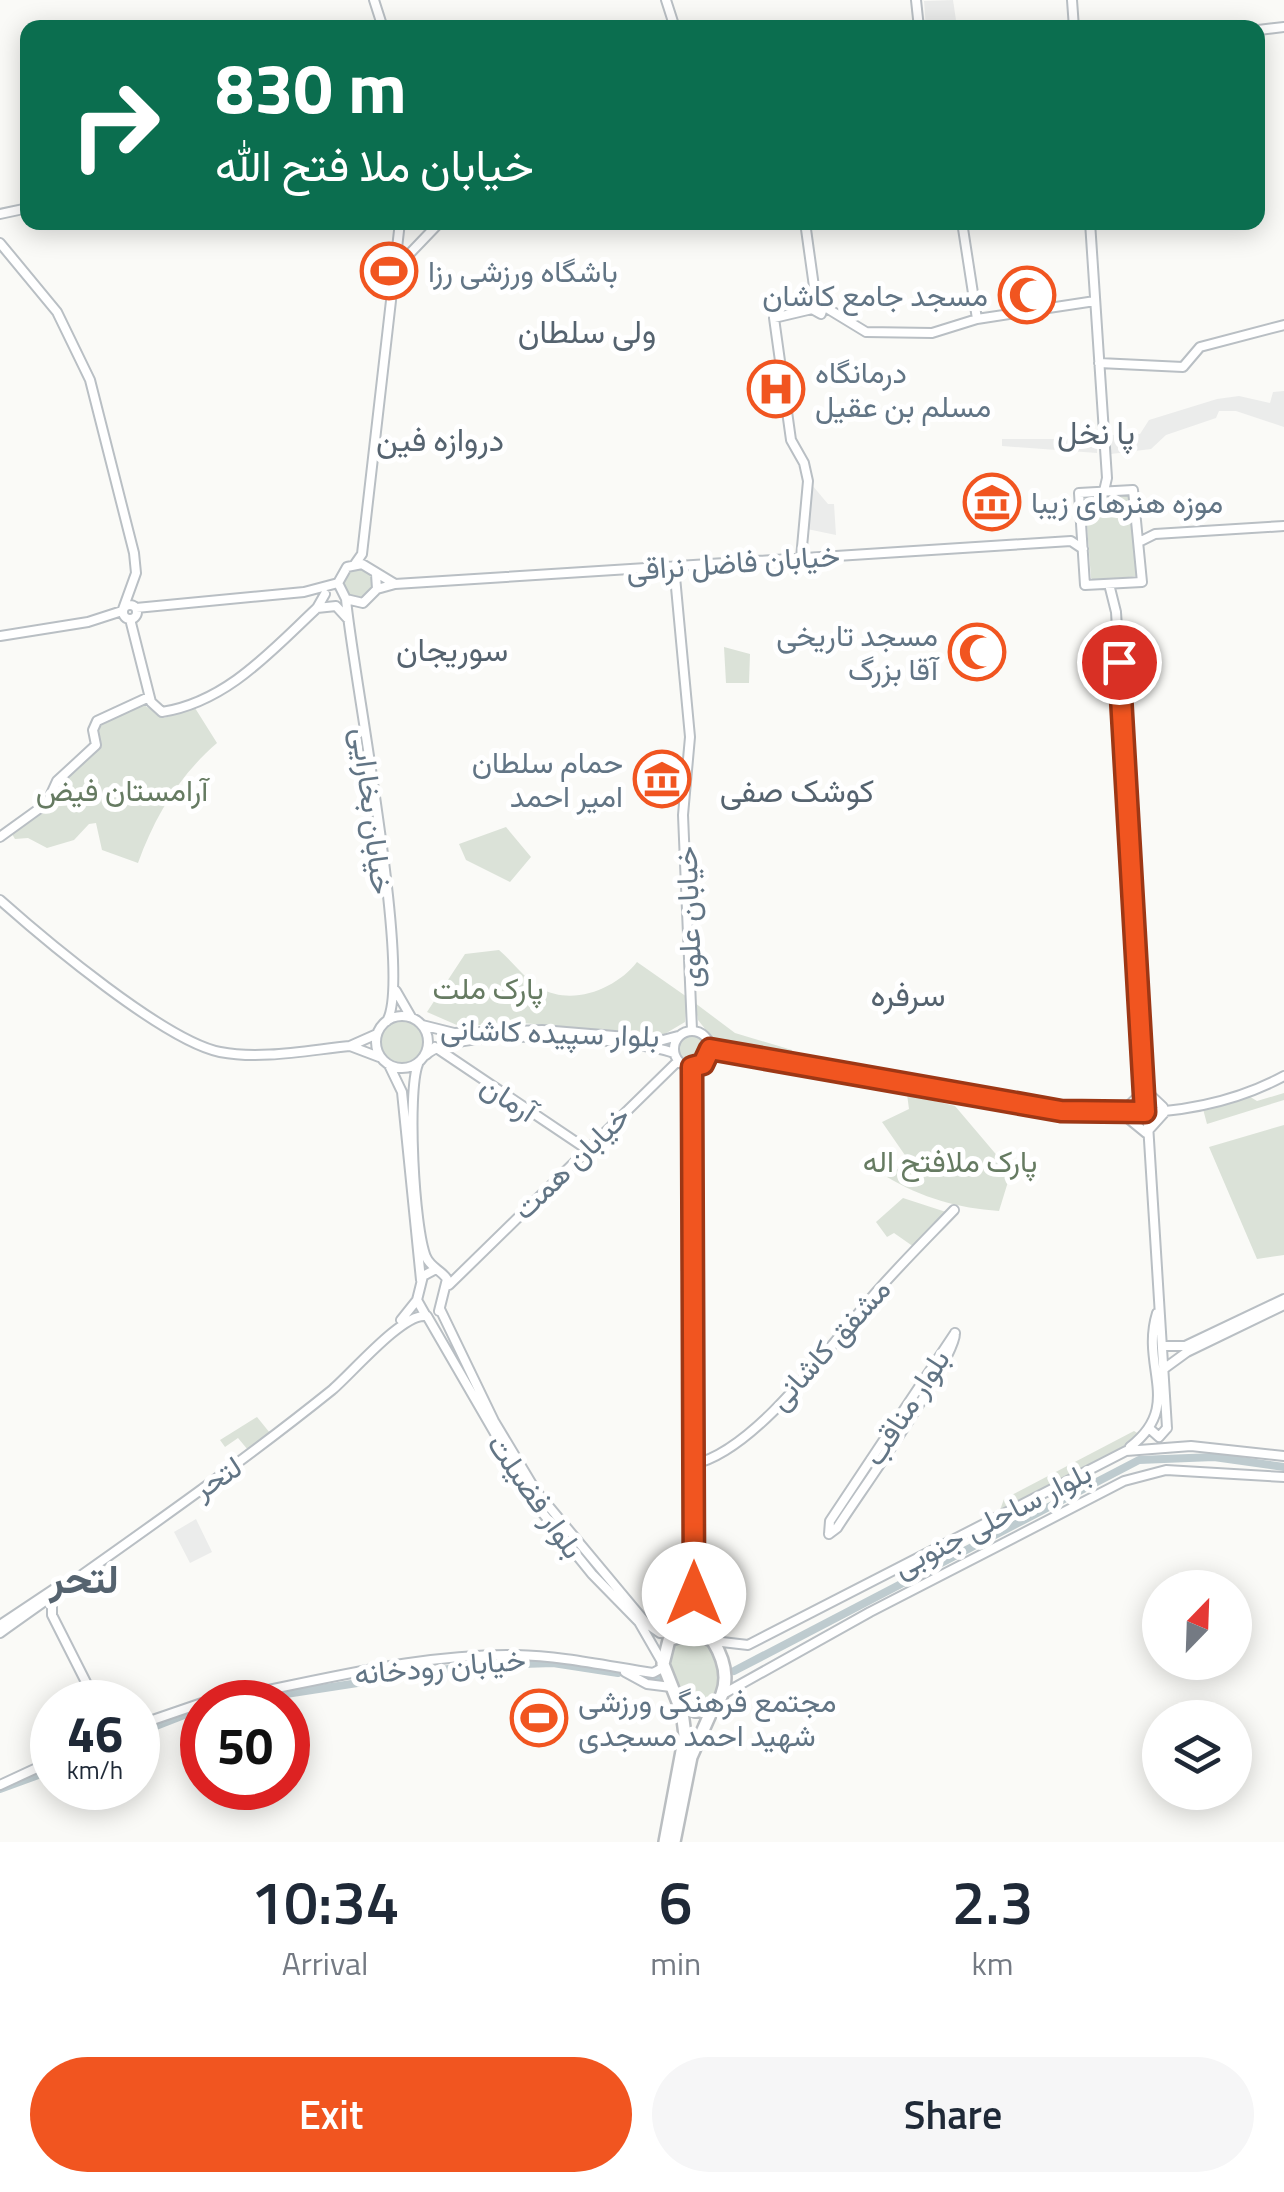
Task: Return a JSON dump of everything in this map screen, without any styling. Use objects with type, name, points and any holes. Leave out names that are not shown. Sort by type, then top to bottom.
[{"type":"highway","points":[[674,1842],[691,1757],[724,1693],[724,1665],[712,1639],[694,1631],[679,1634],[666,1646],[663,1666],[671,1687],[682,1704],[694,1711],[712,1710]]},
{"type":"highway","points":[[665,1842],[684,1742],[682,1704]]},
{"type":"main road","points":[[344,597],[338,583],[344,570],[362,554],[399,230]]},
{"type":"main road","points":[[395,269],[432,230]]},
{"type":"main road","points":[[806,230],[814,305],[821,314],[825,307],[850,325],[877,334],[938,332],[977,318],[1095,301]]},
{"type":"main road","points":[[963,230],[977,318]]},
{"type":"main road","points":[[1091,230],[1107,478],[1104,491]]},
{"type":"main road","points":[[0,244],[57,312],[90,380],[127,514],[136,573],[130,612],[149,697],[162,712],[180,709],[245,676],[317,608],[326,594]]},
{"type":"main road","points":[[801,558],[807,476],[792,444],[774,318],[814,305]]},
{"type":"main road","points":[[1100,366],[1183,367],[1200,347],[1284,325]]},
{"type":"main road","points":[[1107,478],[1115,490]]},
{"type":"main road","points":[[1115,490],[1134,490],[1142,582],[1085,585],[1079,492],[1115,490]]},
{"type":"main road","points":[[1138,528],[1154,534],[1284,526]]},
{"type":"main road","points":[[1082,529],[1071,541],[1083,549]]},
{"type":"main road","points":[[1139,542],[1154,534]]},
{"type":"main road","name":"خیابان فاضل نراقی","points":[[377,590],[395,584],[1071,541]]},
{"type":"main road","points":[[362,554],[376,574],[395,584]]},
{"type":"main road","points":[[355,564],[368,566]]},
{"type":"main road","name":"خیابان علوی","points":[[674,566],[690,737],[684,814],[692,1030]]},
{"type":"main road","points":[[304,592],[344,597],[358,603],[372,598],[377,590],[376,574]]},
{"type":"main road","points":[[0,636],[157,608],[304,592],[338,583]]},
{"type":"main road","points":[[1113,583],[1158,1309],[1160,1404],[1150,1429],[1126,1451]]},
{"type":"main road","name":"خیابان بخارایی","points":[[344,597],[378,818],[396,991],[387,1021]]},
{"type":"main road","name":"خیابان بخارایی","points":[[350,630],[358,603]]},
{"type":"main road","points":[[317,608],[339,608],[348,619]]},
{"type":"main road","points":[[0,837],[46,803],[62,774],[96,745],[93,730],[98,721],[149,697]]},
{"type":"main road","points":[[0,900],[52,946],[200,1046],[246,1054],[350,1046],[377,1034],[387,1021],[412,1018],[422,1025],[428,1040],[426,1055],[418,1064],[411,1086],[419,1222],[426,1256],[445,1275],[440,1309]]},
{"type":"main road","name":"خیابان بخارایی","points":[[396,991],[412,1018]]},
{"type":"main road","name":"بلوار سپیده کاشانی","points":[[422,1025],[440,1032],[542,1030],[663,1040],[678,1036]]},
{"type":"main road","points":[[692,1030],[705,1036],[710,1049],[703,1064],[692,1067],[676,1057],[678,1036],[692,1030]]},
{"type":"main road","points":[[440,1032],[435,1038],[440,1045]]},
{"type":"main road","points":[[377,1034],[381,1058]]},
{"type":"main road","name":"بلوار سپیده کاشانی","points":[[426,1055],[440,1045],[541,1036],[676,1057]]},
{"type":"main road","name":"آرمان","points":[[440,1045],[585,1148]]},
{"type":"main road","points":[[350,1046],[381,1058],[400,1083],[421,1280],[417,1300]]},
{"type":"main road","points":[[710,1049],[1061,1111],[1145,1112],[1196,1105],[1284,1076]]},
{"type":"main road","name":"خیابان همت","points":[[446,1288],[676,1057]]},
{"type":"main road","points":[[389,1065],[400,1069],[418,1064]]},
{"type":"main road","points":[[692,1067],[694,1594],[696,1617],[712,1639]]},
{"type":"main road","points":[[1145,1090],[1164,1109]]},
{"type":"main road","points":[[1120,1113],[1145,1090]]},
{"type":"main road","points":[[1146,1133],[1164,1109]]},
{"type":"main road","points":[[1120,1113],[1146,1133]]},
{"type":"main road","name":"مشفق کاشانی","points":[[694,1464],[719,1455],[754,1427],[805,1377],[878,1289],[954,1210]]},
{"type":"main road","points":[[421,1280],[437,1269],[465,1265]]},
{"type":"main road","name":"بلوار فضیلت","points":[[417,1300],[533,1493],[592,1574],[639,1622],[663,1666]]},
{"type":"main road","name":"لتحر","points":[[231,1466],[346,1372],[417,1300]]},
{"type":"main road","points":[[1164,1346],[1180,1348],[1284,1302]]},
{"type":"main road","name":"بلوار فضیلت","points":[[440,1309],[533,1493],[647,1624],[660,1633],[679,1634]]},
{"type":"main road","name":"لتحر","points":[[0,1626],[231,1466],[340,1384],[409,1318],[440,1309]]},
{"type":"main road","points":[[1158,1325],[1164,1346],[1167,1428],[1174,1438],[1191,1446]]},
{"type":"main road","points":[[1165,1368],[1231,1326]]},
{"type":"main road","name":"بلوار مناقب","points":[[955,1333],[954,1345],[925,1392],[837,1528],[829,1534],[830,1522],[955,1333]]},
{"type":"main road","points":[[1150,1429],[1159,1437],[1167,1428]]},
{"type":"main road","name":"بلوار ساحلی جنوبی","points":[[712,1639],[748,1645],[1126,1451],[1191,1446],[1282,1455]]},
{"type":"main road","points":[[1262,1476],[1268,1463],[1264,1454]]},
{"type":"main road","points":[[1281,1477],[1272,1466],[1282,1455]]},
{"type":"main road","name":"بلوار ساحلی جنوبی","points":[[724,1693],[1124,1481],[1166,1470],[1281,1477]]},
{"type":"main road","name":"لتحر","points":[[0,1633],[206,1481]]},
{"type":"main road","points":[[679,1634],[694,1594]]},
{"type":"main road","points":[[53,1596],[52,1615],[85,1680]]},
{"type":"main road","points":[[36,1607],[52,1615]]},
{"type":"main road","name":"خیابان رودخانه","points":[[310,1681],[478,1657],[536,1656],[617,1667]]},
{"type":"main road","points":[[617,1667],[653,1673],[663,1666]]},
{"type":"main road","points":[[617,1667],[647,1684],[671,1687]]},
{"type":"main road","points":[[0,1784],[30,1771]]},
{"type":"shaded area","points":[[953,0],[956,20],[925,20],[924,1]]},
{"type":"shaded area","points":[[1284,391],[1284,427],[1236,411],[1219,411],[1216,418],[1166,435],[1151,449],[1111,454],[1110,435],[1140,434],[1149,420],[1217,399],[1239,396],[1270,403],[1273,392]]},
{"type":"shaded area","points":[[1002,439],[1097,439],[1097,453],[1002,446]]},
{"type":"shaded area","points":[[812,485],[828,504],[834,504],[836,535],[807,529]]},
{"type":"shaded area","points":[[196,1519],[212,1552],[190,1563],[174,1532]]},
{"type":"green space","points":[[1131,496],[1137,576],[1095,581],[1091,578],[1085,500]]},
{"type":"green space","points":[[358,568],[369,572],[373,583],[369,594],[358,598],[347,594],[343,583],[347,572]]},
{"type":"green space","points":[[724,647],[750,654],[749,683],[726,683]]},
{"type":"green space","name":"آرامستان فیض","points":[[144,705],[164,718],[195,708],[217,743],[170,798],[138,863],[102,850],[96,823],[89,824],[74,840],[47,848],[28,838],[15,839],[12,834],[42,812],[58,782],[94,748],[95,727]]},
{"type":"green space","points":[[506,827],[531,857],[510,882],[466,860],[459,844]]},
{"type":"green space","name":"پارک ملت","points":[[499,950],[540,988],[566,996],[606,987],[637,962],[687,997],[685,1022],[663,1035],[522,1023],[459,1026],[427,1012],[465,954]]},
{"type":"green space","points":[[695,1003],[735,1033],[792,1050],[792,1056],[717,1044],[698,1020]]},
{"type":"green space","points":[[402,1020],[417,1027],[424,1042],[417,1057],[402,1064],[387,1057],[380,1042],[387,1027]]},
{"type":"green space","points":[[692,1034],[702,1038],[706,1048],[702,1058],[692,1062],[682,1058],[678,1048],[682,1038]]},
{"type":"green space","points":[[1284,1093],[1284,1100],[1207,1124],[1203,1109],[1247,1095],[1257,1101]]},
{"type":"green space","name":"پارک ملافتح اله","points":[[907,1094],[955,1106],[1011,1172],[999,1211],[941,1201],[887,1177],[909,1161],[882,1122],[909,1109]]},
{"type":"green space","points":[[1284,1125],[1284,1255],[1257,1259],[1209,1147]]},
{"type":"green space","points":[[903,1198],[946,1212],[914,1247],[894,1233],[887,1237],[876,1222]]},
{"type":"green space","points":[[257,1417],[270,1433],[248,1450],[238,1438],[225,1447],[220,1440]]},
{"type":"green space","points":[[1134,1431],[1139,1434],[1134,1441],[1000,1510],[1004,1499]]},
{"type":"green space","points":[[685,1635],[705,1641],[718,1664],[721,1694],[704,1709],[682,1700],[669,1674],[669,1647]]},
{"type":"waterway","points":[[734,1671],[1139,1460],[1214,1457],[1284,1467]]},
{"type":"waterway","points":[[310,1690],[468,1666],[553,1663],[618,1673]]},
{"type":"waterway","points":[[641,1677],[658,1680]]},
{"type":"waterway","points":[[160,1724],[180,1717]]},
{"type":"waterway","points":[[0,1789],[30,1778]]},
{"type":"place","name":"باشگاه ورزشی رزا","points":[[389,271]]},
{"type":"place","name":"مسجد جامع کاشان","points":[[1027,295]]},
{"type":"place","name":"درمانگاه مسلم بن عقیل","points":[[776,389]]},
{"type":"place","name":"موزه هنرهای زیبا","points":[[992,502]]},
{"type":"place","name":"مسجد تاریخی آقا بزرگ","points":[[977,652]]},
{"type":"place","name":"حمام سلطان امیر احمد","points":[[662,779]]},
{"type":"place","name":"مجتمع فرهنگی ورزشی شهید احمد مسجدی","points":[[539,1718]]},
{"type":"district","name":"ولی سلطان","points":[[587,331]]},
{"type":"district","name":"پا نخل","points":[[1096,432]]},
{"type":"district","name":"دروازه فین","points":[[440,439]]},
{"type":"district","name":"سوریجان","points":[[452,649]]},
{"type":"district","name":"کوشک صفی","points":[[797,790]]},
{"type":"district","name":"سرفره","points":[[908,994]]},
{"type":"district","name":"لتحر","points":[[84,1578]]},
{"type":"route","points":[[694,1594],[692,1067],[703,1064],[710,1049],[1061,1111],[1145,1112],[1119,662]]}]
